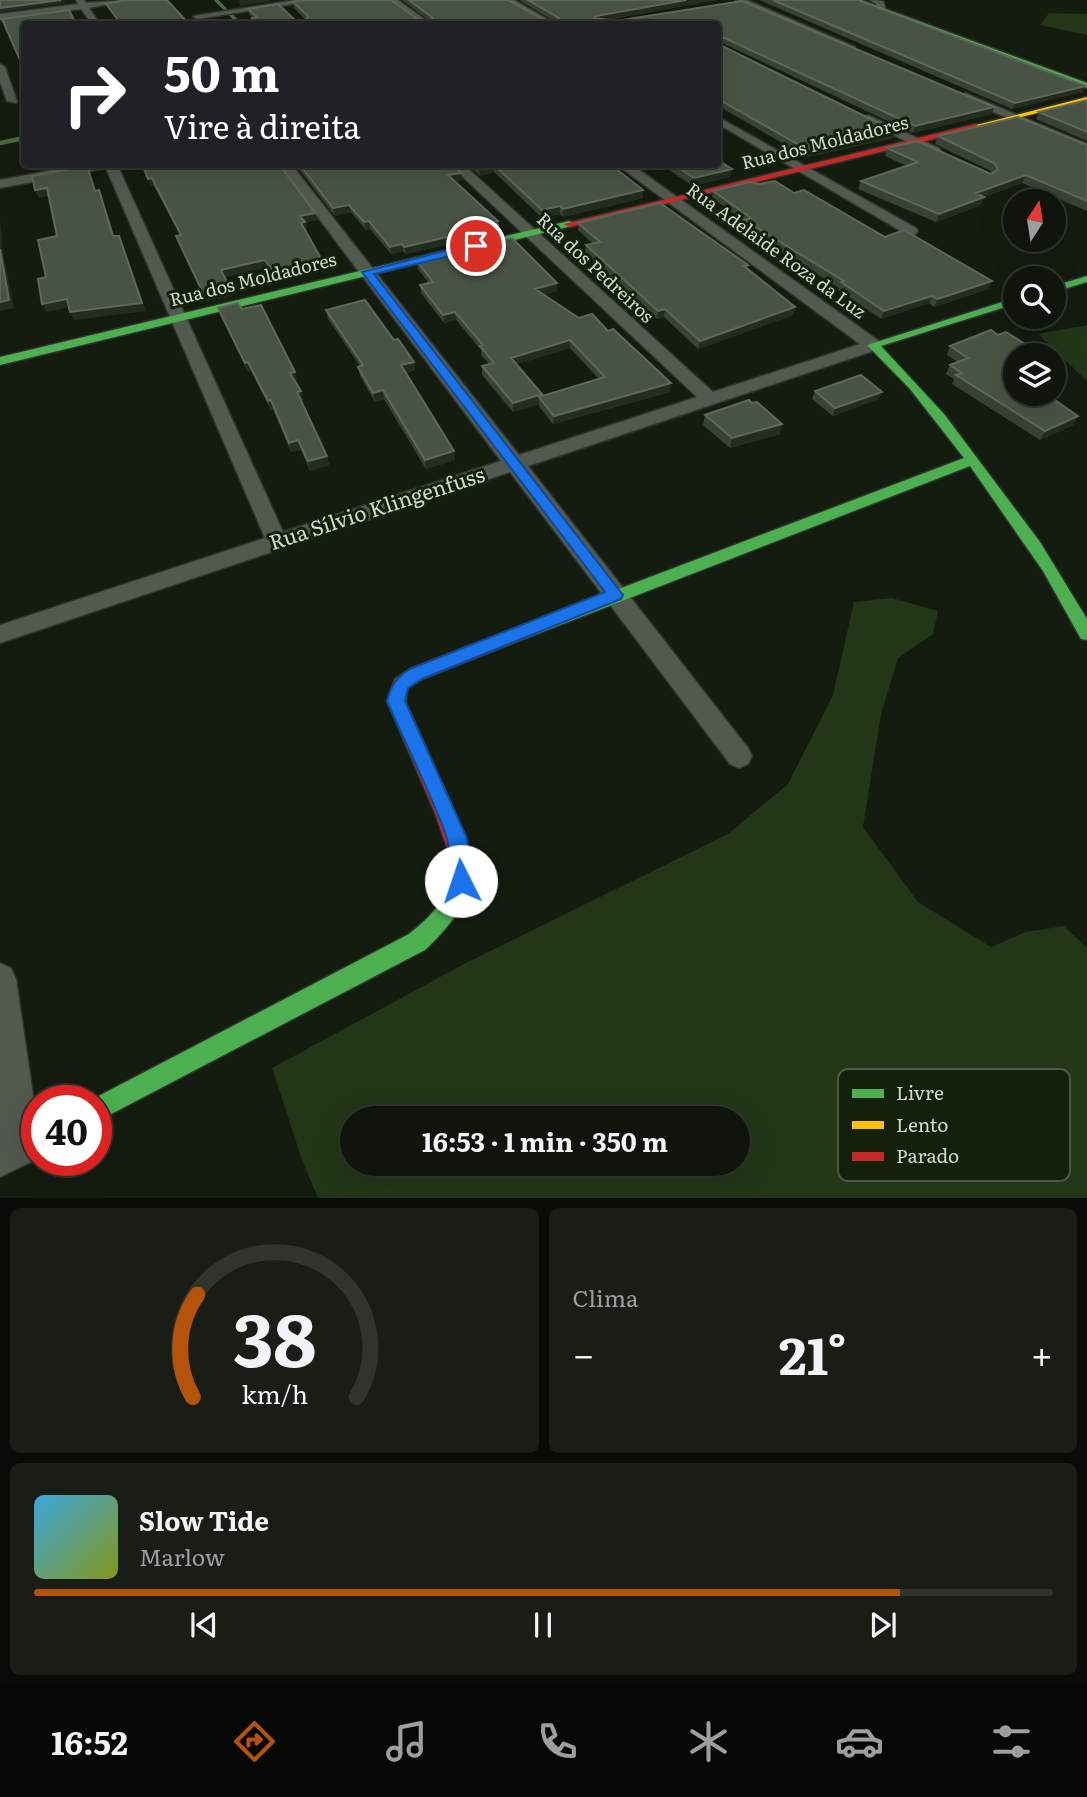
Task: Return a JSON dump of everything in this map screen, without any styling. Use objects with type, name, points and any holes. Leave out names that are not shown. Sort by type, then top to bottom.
[{"type":"street","points":[[0,17],[82,3],[126,0]]},
{"type":"street","points":[[197,16],[279,2],[315,0]]},
{"type":"street","points":[[392,0],[422,21]]},
{"type":"street","points":[[508,0],[546,21]]},
{"type":"street","points":[[856,0],[878,5],[1087,86]]},
{"type":"street","points":[[740,1],[866,54]]},
{"type":"street","points":[[279,2],[294,16]]},
{"type":"street","points":[[82,3],[94,21]]},
{"type":"street","points":[[190,8],[202,21]]},
{"type":"street","points":[[0,67],[6,101]]},
{"type":"street","points":[[952,90],[1087,148]]},
{"type":"street","name":"Rua dos Moldadores","points":[[0,361],[1087,99]]},
{"type":"street","points":[[853,111],[951,158]]},
{"type":"street","points":[[721,122],[911,231]]},
{"type":"street","points":[[0,184],[87,168]]},
{"type":"street","points":[[111,168],[277,542]]},
{"type":"street","points":[[287,168],[739,756]]},
{"type":"street","name":"Rua dos Pedreiros","points":[[459,168],[710,399]]},
{"type":"street","name":"Rua Adelaide Roza da Luz","points":[[627,168],[873,345]]},
{"type":"street","points":[[1066,285],[1087,279]]},
{"type":"street","points":[[873,345],[1003,305]]},
{"type":"street","points":[[873,345],[912,379],[973,460],[1047,560],[1074,605],[1087,634]]},
{"type":"street","name":"Rua Sílvio Klingenfuss","points":[[0,634],[873,345]]},
{"type":"street","points":[[112,1102],[417,942],[438,927],[452,906],[461,881],[462,860],[456,836],[396,701],[401,684],[416,674],[615,595],[973,460]]},
{"type":"street","points":[[0,979],[19,1149]]},
{"type":"green space","points":[[1049,13],[1087,14],[1087,35],[1040,25]]},
{"type":"green space","points":[[1087,325],[1087,381],[1066,361],[1066,343],[1047,343],[1038,334]]},
{"type":"green space","points":[[892,598],[938,611],[933,634],[898,658],[881,714],[863,827],[918,902],[991,947],[1026,932],[1064,926],[1087,948],[1087,1198],[318,1198],[302,1160],[272,1068],[464,964],[728,834],[788,784],[833,695],[854,602]]},
{"type":"building","points":[[0,0],[61,0],[0,8]]},
{"type":"building","points":[[125,0],[167,0],[186,21],[119,21],[106,4]]},
{"type":"building","points":[[391,0],[419,20],[430,21],[306,21],[308,16],[293,2]]},
{"type":"building","points":[[409,0],[508,0],[544,20],[556,21],[430,21],[433,18]]},
{"type":"building","points":[[528,0],[686,0],[596,16],[594,18],[616,21],[556,21],[559,18]]},
{"type":"building","points":[[773,0],[858,0],[1086,86],[1015,103]]},
{"type":"building","points":[[742,1],[994,107],[915,126],[721,36],[721,21],[616,21]]},
{"type":"building","points":[[278,4],[295,20],[306,21],[256,21],[252,18],[257,17],[248,9]]},
{"type":"building","points":[[69,10],[74,21],[21,21],[21,62],[2,19]]},
{"type":"building","points":[[721,45],[895,131],[808,150],[721,101]]},
{"type":"building","points":[[1087,100],[1087,132],[1039,112]]},
{"type":"building","points":[[1018,117],[1087,145],[1087,201],[1066,192],[1066,189],[1059,189],[1026,175],[976,193],[984,197],[939,214],[861,181],[918,162],[887,148],[917,141],[991,174],[998,169],[994,163],[938,136]]},
{"type":"building","points":[[721,162],[732,169],[694,178],[679,168],[721,168]]},
{"type":"building","points":[[88,168],[95,191],[99,190],[113,236],[119,236],[142,303],[70,312],[67,299],[42,304],[38,279],[46,277],[38,240],[57,236],[47,188],[35,190],[32,176]]},
{"type":"building","points":[[144,168],[282,168],[315,213],[300,216],[305,222],[301,223],[323,262],[274,273],[265,260],[221,270],[230,288],[203,293],[176,236],[181,235],[152,178],[148,179]]},
{"type":"building","points":[[302,168],[457,168],[461,173],[448,175],[498,221],[495,222],[498,225],[404,247],[402,244],[390,247],[369,221],[364,222],[349,205],[333,208]]},
{"type":"building","points":[[497,168],[615,168],[643,190],[563,209],[560,206],[542,210]]},
{"type":"building","points":[[775,181],[794,193],[804,190],[885,237],[904,230],[992,281],[938,299],[932,296],[884,311],[841,282],[844,281],[744,220],[751,218],[713,191],[750,182],[760,184]]},
{"type":"building","points":[[660,203],[748,265],[744,266],[795,307],[700,341],[665,309],[658,311],[586,245],[600,242],[578,223]]},
{"type":"building","points":[[512,238],[557,283],[535,289],[579,318],[592,314],[608,331],[613,329],[671,383],[554,416],[539,397],[605,377],[570,340],[511,358],[542,394],[513,403],[482,366],[494,363],[480,346],[483,345],[455,312],[443,315],[420,285],[433,282],[417,261]]},
{"type":"building","points":[[0,249],[9,300],[0,302]]},
{"type":"building","points":[[365,300],[414,362],[401,365],[454,451],[425,460],[383,390],[373,393],[358,367],[363,365],[326,310]]},
{"type":"building","points":[[238,303],[242,309],[261,305],[295,372],[290,373],[301,391],[297,392],[327,456],[308,461],[298,440],[289,443],[271,400],[268,401],[248,362],[245,363],[218,308]]},
{"type":"building","points":[[991,330],[998,335],[1006,332],[1023,343],[1003,343],[1003,405],[956,375],[962,373],[950,365],[968,358],[950,346]]},
{"type":"building","points":[[861,375],[882,392],[835,408],[815,391]]},
{"type":"building","points":[[749,400],[752,403],[757,402],[782,424],[732,438],[705,415]]},
{"type":"building","points":[[1005,406],[1063,406],[1078,416],[1045,431]]},
{"type":"waterway","points":[[216,0],[226,10]]},
{"type":"waterway","points":[[230,14],[237,21]]},
{"type":"waterway","points":[[0,143],[21,139]]},
{"type":"traffic: fast","points":[[856,0],[1087,86]]},
{"type":"traffic: fast","points":[[0,361],[569,224]]},
{"type":"traffic: fast","points":[[1066,285],[1087,279]]},
{"type":"traffic: fast","points":[[873,345],[1003,305]]},
{"type":"traffic: fast","points":[[873,345],[927,401],[990,484],[1049,567],[1087,634]]},
{"type":"traffic: fast","points":[[469,653],[973,460]]},
{"type":"traffic: fast","points":[[112,1102],[417,942],[445,914],[456,894],[459,883],[459,855]]},
{"type":"traffic: slow","points":[[976,126],[1087,99]]},
{"type":"traffic: jam","points":[[569,224],[976,126]]},
{"type":"traffic: jam","points":[[459,855],[445,813],[396,701],[401,684],[416,674],[469,653]]},
{"type":"route","points":[[461,881],[462,860],[456,836],[396,701],[401,684],[416,674],[615,595],[367,272],[476,246]]}]
